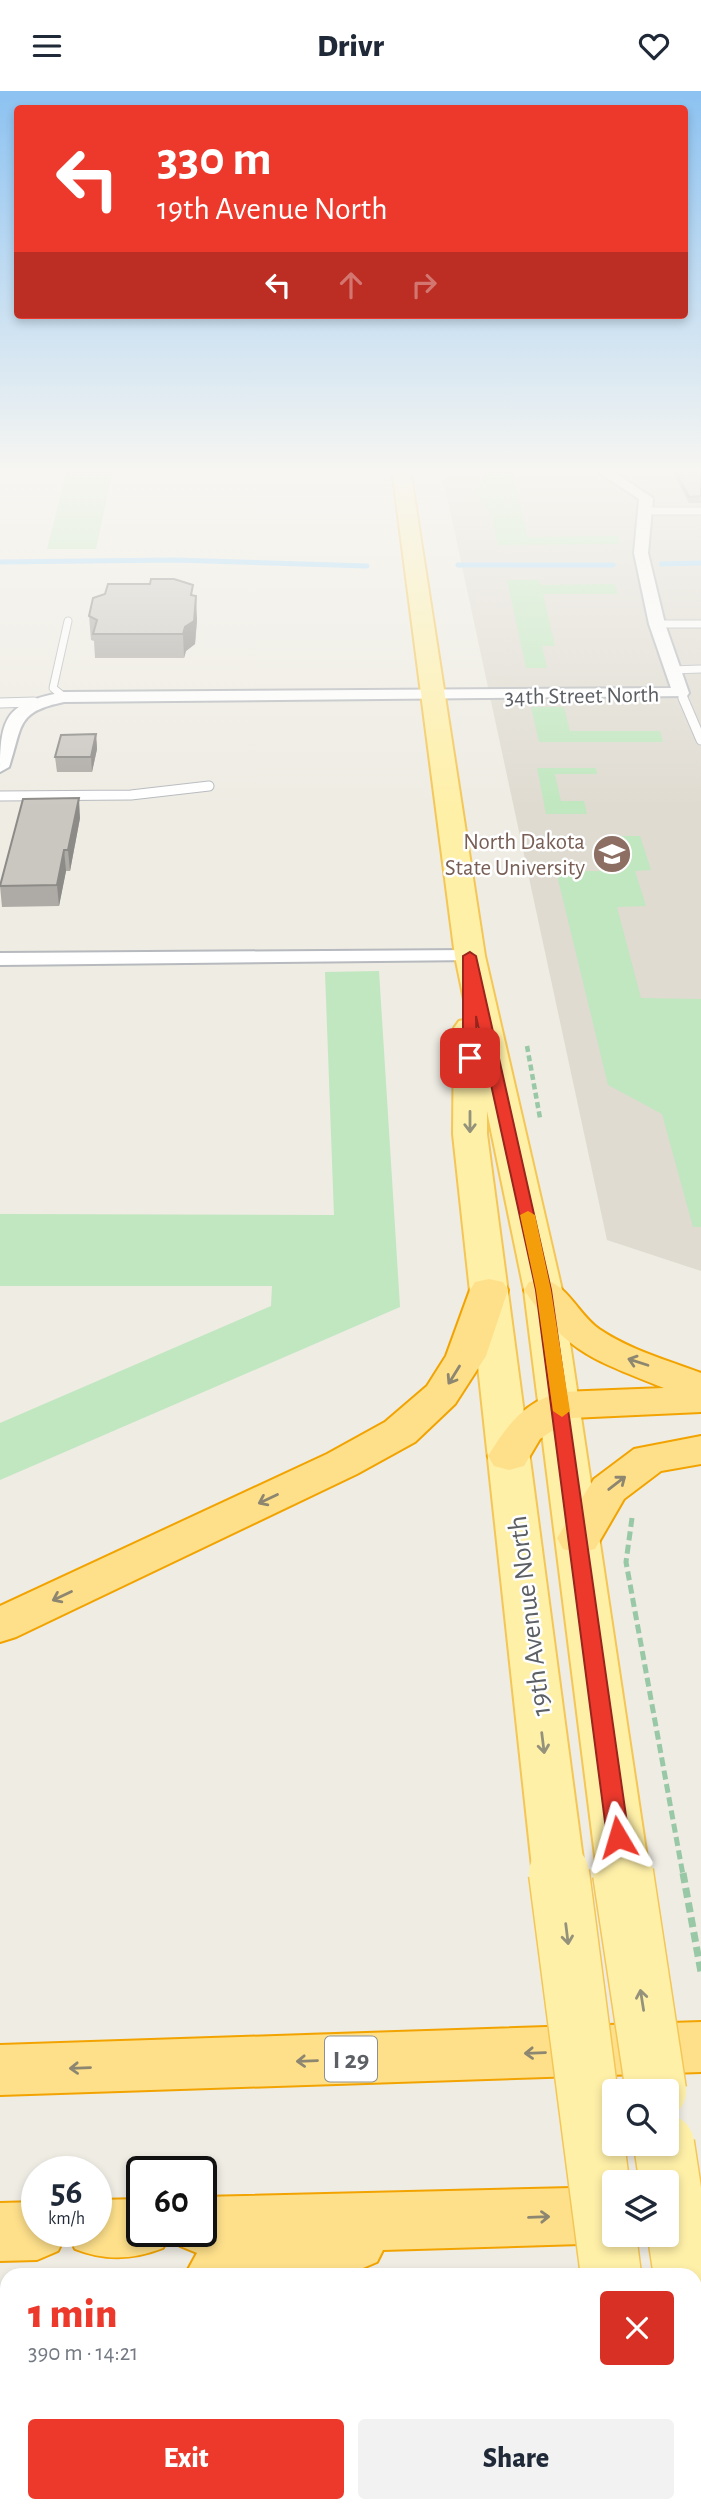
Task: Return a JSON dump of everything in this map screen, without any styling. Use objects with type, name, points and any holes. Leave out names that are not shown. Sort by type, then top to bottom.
[{"type":"highway","points":[[0,1625],[342,1464],[400,1432],[441,1395],[460,1366],[489,1290]]},
{"type":"highway","points":[[544,1290],[561,1314],[583,1335],[619,1356],[664,1371],[701,1388]]},
{"type":"highway","points":[[509,1456],[525,1430],[561,1405],[701,1399]]},
{"type":"highway","points":[[579,1538],[609,1489],[649,1459],[701,1450]]},
{"type":"highway","points":[[618,2050],[701,2035]]},
{"type":"highway","name":"I 29","points":[[0,2070],[701,2047]]},
{"type":"highway","points":[[679,2213],[701,2212]]},
{"type":"highway","points":[[217,2226],[602,2215]]},
{"type":"highway","points":[[239,2268],[281,2255],[491,2218]]},
{"type":"highway","points":[[0,2232],[21,2231]]},
{"type":"main road","name":"19th Avenue North","points":[[417,582],[470,956],[544,1290],[622,1864],[654,2079]]},
{"type":"main road","name":"19th Avenue North","points":[[470,956],[470,1134],[558,1867],[610,2268]]},
{"type":"main road","points":[[666,2156],[683,2268]]},
{"type":"street","points":[[648,582],[657,624],[681,693]]},
{"type":"street","name":"34th Street North","points":[[34,702],[64,698],[681,693]]},
{"type":"street","points":[[2,757],[15,717],[34,702]]},
{"type":"street","points":[[0,959],[470,956]]},
{"type":"lane","points":[[64,698],[53,688],[68,621]]},
{"type":"lane","points":[[657,624],[701,624]]},
{"type":"lane","points":[[671,670],[701,670]]},
{"type":"lane","name":"34th Street North","points":[[681,693],[701,740]]},
{"type":"lane","points":[[0,703],[34,702]]},
{"type":"lane","points":[[0,796],[177,793],[209,786]]},
{"type":"path","points":[[634,1510],[628,1528],[626,1562],[701,1972]]},
{"type":"shaded area","name":"North Dakota State University","points":[[465,582],[701,582],[701,1271],[607,1240]]},
{"type":"green space","points":[[507,582],[540,582],[541,585],[615,584],[618,594],[543,594],[555,646],[542,646],[547,668],[526,668]]},
{"type":"green space","points":[[531,707],[564,707],[570,731],[660,731],[663,742],[539,742]]},
{"type":"green space","points":[[537,768],[596,768],[597,774],[555,774],[561,801],[584,801],[587,814],[546,814]]},
{"type":"green space","points":[[620,836],[640,836],[651,870],[635,871],[646,906],[617,907],[641,998],[701,999],[701,1227],[693,1227],[662,1114],[608,1085],[556,871],[600,871],[597,855],[625,854]]},
{"type":"green space","points":[[379,971],[400,1307],[0,1480],[0,1423],[271,1306],[272,1286],[0,1286],[0,1214],[334,1215],[325,972]]},
{"type":"building","points":[[184,582],[193,585],[191,595],[196,596],[194,621],[185,627],[183,634],[93,634],[97,620],[89,616],[93,598],[105,594],[108,584]]},
{"type":"building","points":[[96,734],[91,757],[55,757],[61,735]]},
{"type":"building","points":[[79,798],[57,885],[0,886],[23,799]]},
{"type":"slow traffic","points":[[528,1215],[544,1290],[562,1411]]},
{"type":"place","name":"North Dakota State University","points":[[612,854]]},
{"type":"route","points":[[470,1058],[470,956],[544,1290],[618,1837]]}]
